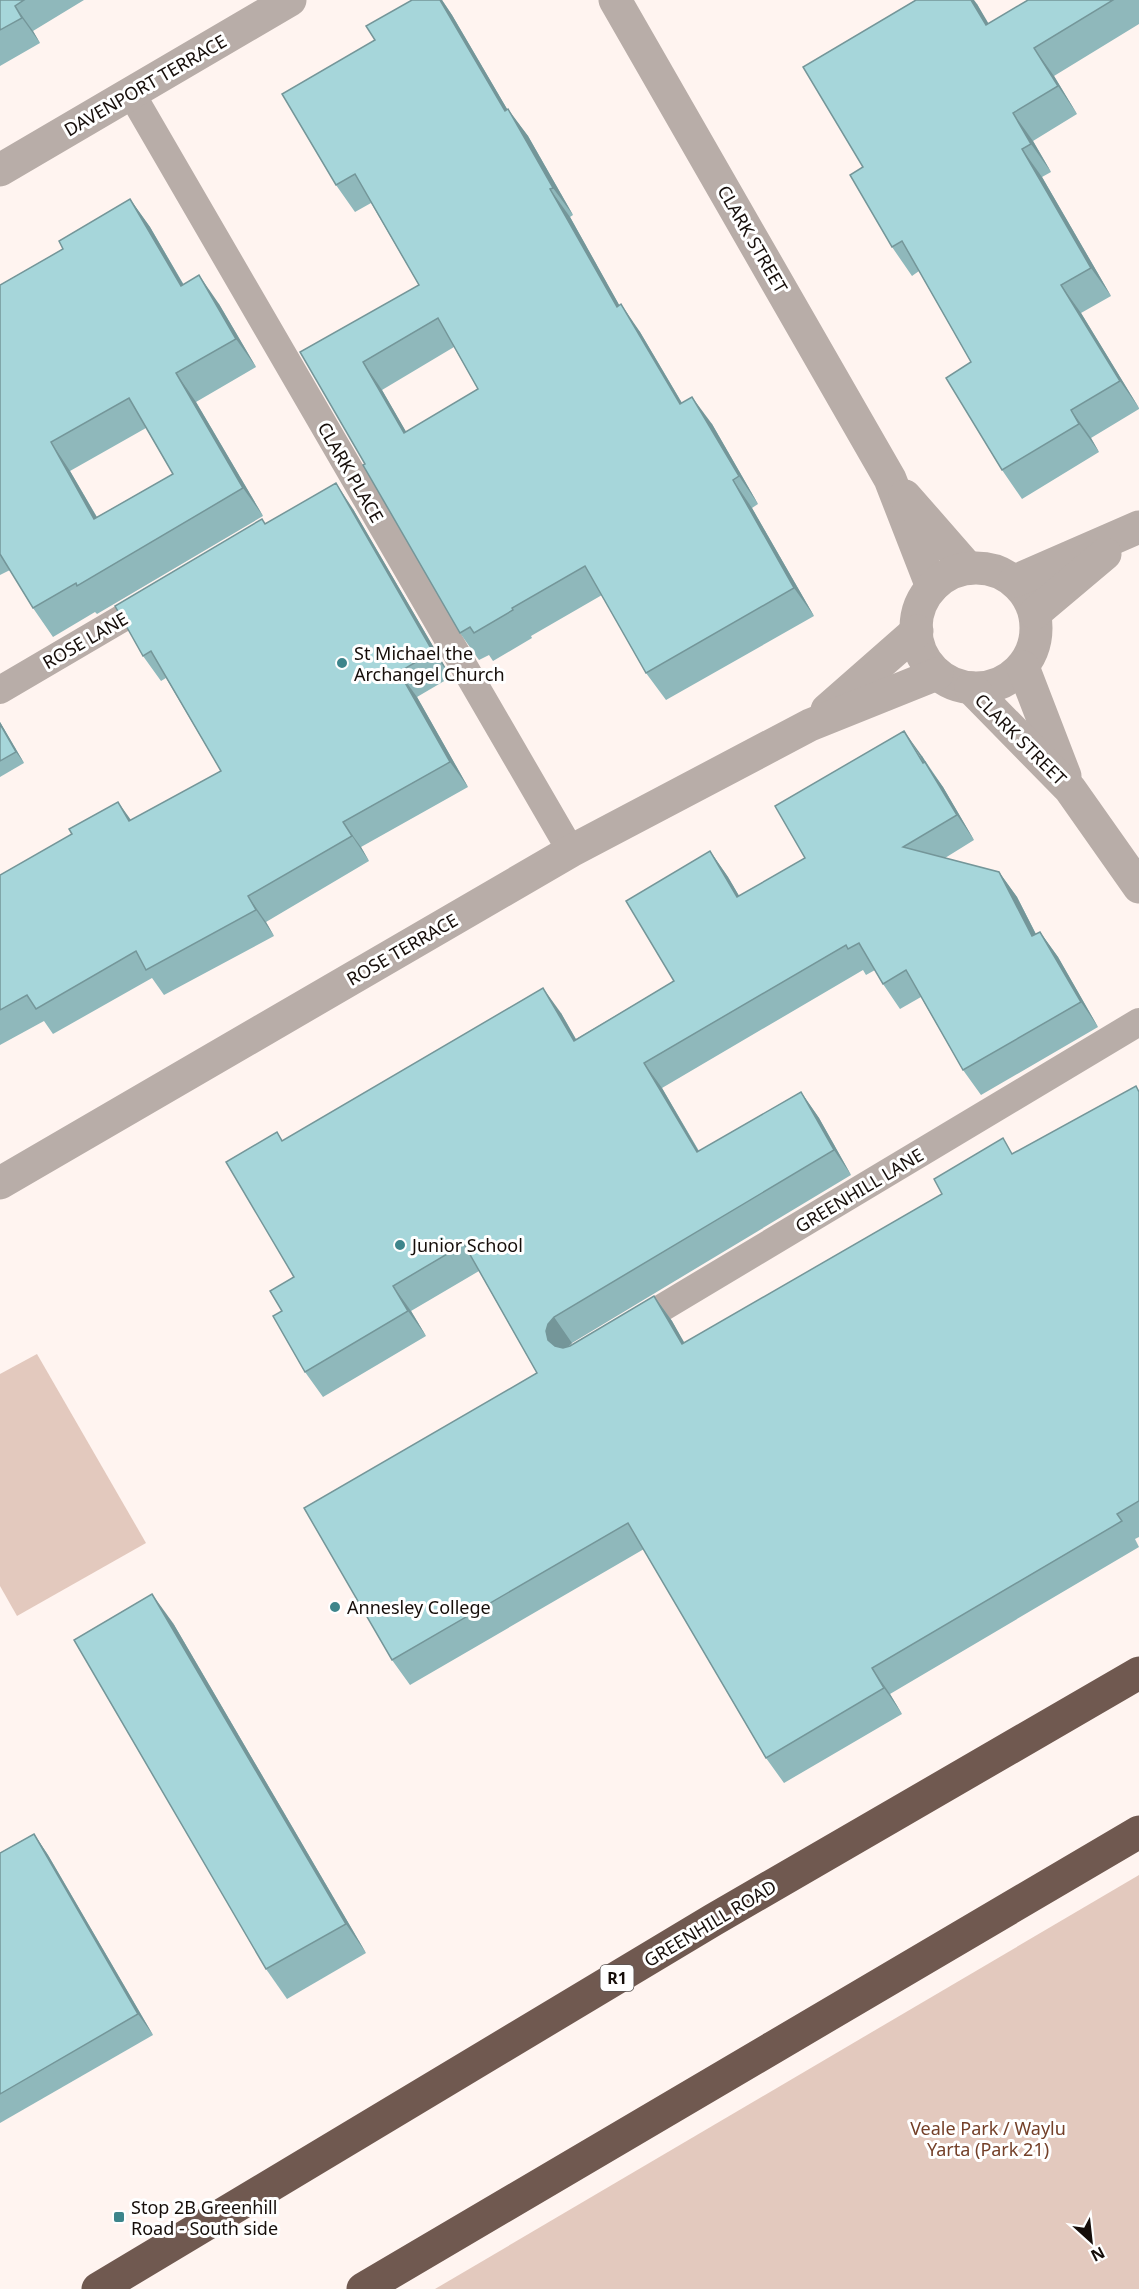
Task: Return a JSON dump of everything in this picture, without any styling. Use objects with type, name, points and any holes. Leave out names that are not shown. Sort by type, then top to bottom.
[{"type":"highway","name":"GREENHILL ROAD","points":[[98,2289],[713,1920],[1139,1673]]},
{"type":"highway","points":[[363,2289],[1139,1832]]},
{"type":"street","name":"DAVENPORT TERRACE","points":[[0,170],[290,0]]},
{"type":"street","name":"CLARK STREET","points":[[615,0],[890,479],[932,586]]},
{"type":"street","name":"CLARK STREET","points":[[890,479],[968,568]]},
{"type":"street","points":[[1015,581],[1134,530]]},
{"type":"street","points":[[1035,613],[1134,530]]},
{"type":"street","points":[[968,568],[984,568],[1015,581],[1027,595],[1035,613],[1037,632],[1032,651],[1023,668],[1008,680],[990,687],[971,688],[953,684],[937,674],[924,660],[917,643],[916,622],[921,603],[932,586],[948,575],[968,568]]},
{"type":"street","name":"ROSE TERRACE","points":[[810,725],[916,631]]},
{"type":"street","name":"CLARK STREET","points":[[1023,668],[1070,789]]},
{"type":"street","name":"ROSE TERRACE","points":[[0,1183],[571,851],[810,725],[937,674]]},
{"type":"street","name":"CLARK STREET","points":[[971,688],[1070,789],[1139,887]]},
{"type":"lane","name":"CLARK PLACE","points":[[131,93],[346,487],[571,851]]},
{"type":"lane","name":"ROSE LANE","points":[[0,690],[173,588]]},
{"type":"lane","name":"GREENHILL LANE","points":[[610,1339],[1139,1022]]},
{"type":"green space","points":[[37,1354],[146,1543],[17,1616],[0,1586],[0,1374]]},
{"type":"green space","name":"Veale Park / Waylu Yarta (Park 21)","points":[[1139,1875],[1139,2289],[435,2289]]},
{"type":"building","points":[[0,0],[24,0],[15,6],[22,18],[0,30]]},
{"type":"building","points":[[412,0],[440,0],[505,111],[508,109],[617,307],[621,304],[680,404],[692,397],[739,476],[733,480],[794,588],[646,673],[585,566],[474,633],[470,627],[460,633],[300,352],[419,285],[355,174],[336,185],[282,94],[375,40],[366,26]],"holes":[[[438,318],[478,389],[404,433],[363,362]]]},
{"type":"building","points":[[916,0],[971,0],[986,25],[1028,0],[1113,0],[1034,48],[1058,86],[1013,113],[1031,144],[1022,149],[1091,268],[1061,285],[1120,381],[1071,410],[1079,424],[1002,470],[946,378],[971,362],[902,241],[892,247],[850,175],[863,167],[803,67]]},
{"type":"building","points":[[130,199],[181,286],[199,275],[236,339],[176,373],[243,488],[77,586],[76,583],[33,608],[0,554],[0,285],[63,249],[59,241]],"holes":[[[129,398],[173,474],[94,519],[51,442]]]},
{"type":"building","points":[[336,483],[433,652],[399,672],[450,762],[343,822],[352,836],[248,896],[256,910],[146,970],[136,951],[36,1009],[27,995],[0,1010],[0,875],[72,834],[69,829],[118,802],[129,821],[221,771],[151,651],[143,656],[115,606],[262,519],[265,524]]},
{"type":"building","points":[[0,724],[16,752],[0,761]]},
{"type":"building","points":[[904,731],[957,815],[903,847],[999,872],[1032,936],[1040,932],[1081,1002],[963,1070],[906,970],[883,984],[859,943],[848,949],[846,945],[644,1063],[697,1152],[801,1092],[834,1150],[554,1317],[546,1331],[548,1340],[555,1346],[563,1348],[570,1346],[654,1296],[682,1344],[942,1194],[934,1179],[1003,1138],[1012,1154],[1136,1086],[1139,1092],[1139,1501],[1117,1514],[1122,1521],[872,1668],[884,1688],[766,1758],[628,1523],[392,1660],[304,1508],[537,1373],[464,1244],[393,1286],[408,1311],[305,1372],[273,1316],[282,1311],[270,1291],[294,1277],[226,1162],[277,1132],[282,1141],[543,988],[574,1041],[674,981],[626,901],[710,851],[737,897],[805,858],[775,806]]},
{"type":"building","points":[[152,1594],[346,1924],[266,1969],[74,1640]]},
{"type":"building","points":[[34,1834],[138,2014],[0,2094],[0,1853]]},
{"type":"place","name":"St Michael the Archangel Church","points":[[342,663]]},
{"type":"place","name":"Junior School","points":[[400,1245]]},
{"type":"place","name":"Annesley College","points":[[335,1607]]},
{"type":"place","name":"Stop 2B Greenhill Road - South side","points":[[119,2217]]}]
